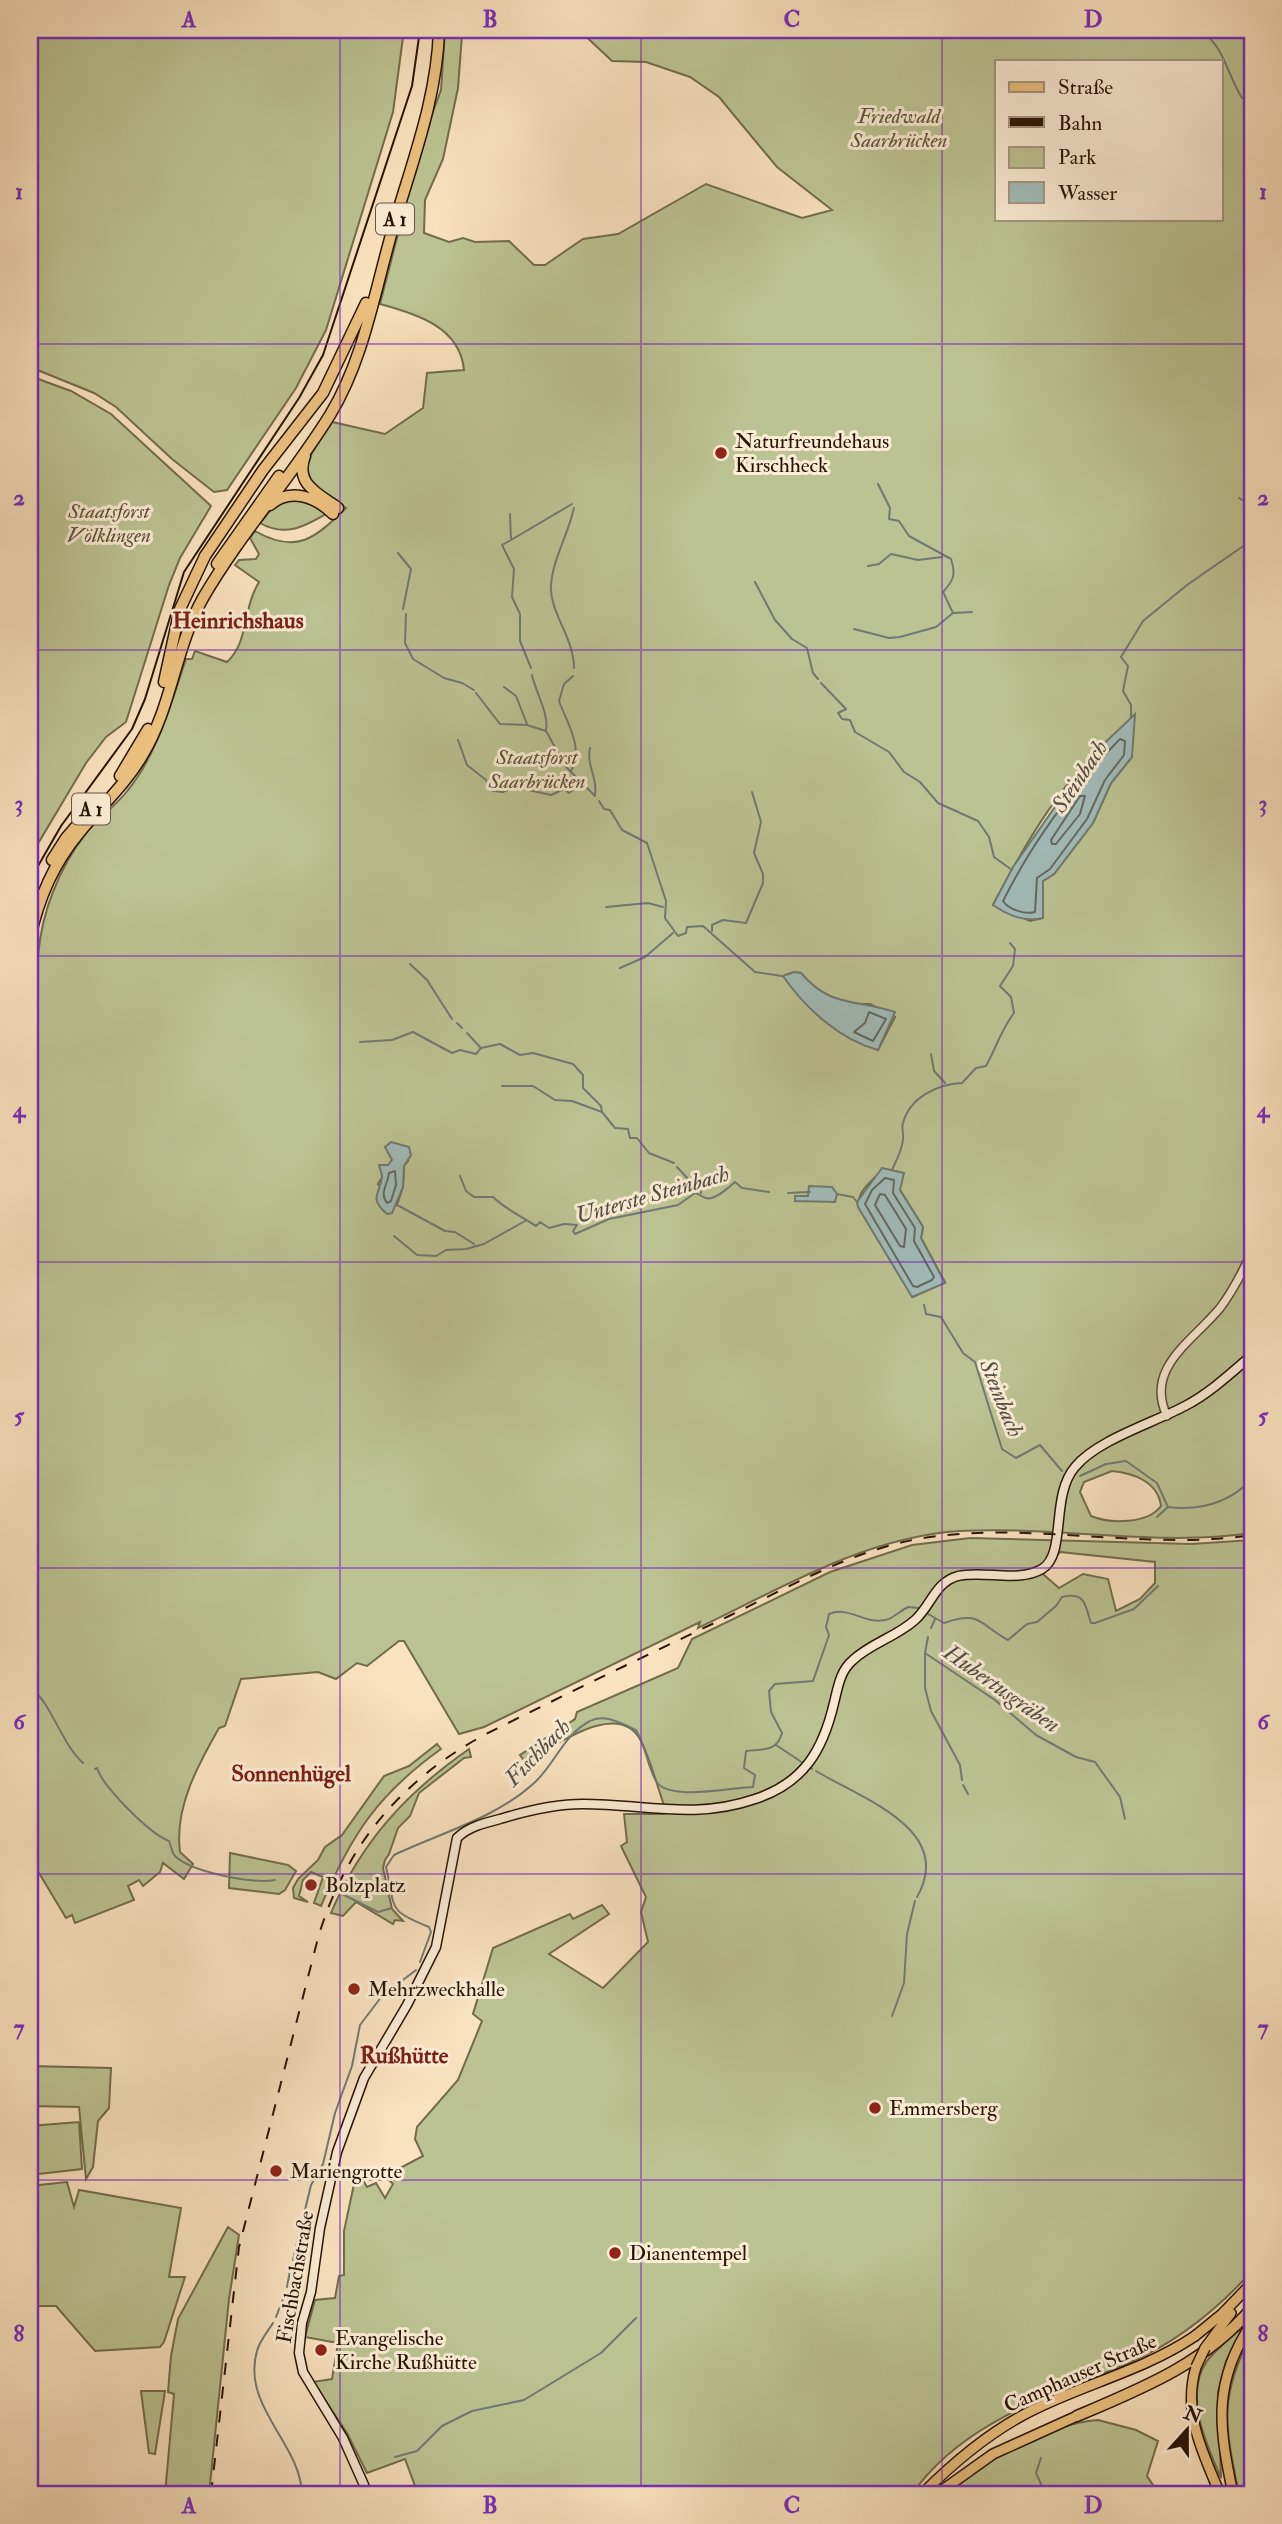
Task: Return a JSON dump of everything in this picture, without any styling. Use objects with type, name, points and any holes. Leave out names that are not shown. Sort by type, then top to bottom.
[{"type":"highway","name":"A 1","points":[[30,912],[42,880],[60,848],[119,778],[143,740],[189,613],[329,402],[348,360],[366,303],[425,96],[433,30]]},
{"type":"highway","name":"A 1","points":[[259,510],[318,432],[348,377],[367,324],[432,97],[439,30]]},
{"type":"highway","points":[[164,681],[180,608],[205,556],[257,480],[323,393],[366,303]]},
{"type":"highway","points":[[318,432],[303,461],[306,488],[336,511]]},
{"type":"highway","points":[[259,510],[277,499],[306,488]]},
{"type":"highway","name":"A 1","points":[[30,938],[45,888],[61,859],[126,780],[148,746],[194,615],[243,533]]},
{"type":"highway","points":[[1077,2416],[1182,2369],[1229,2333],[1252,2308]]},
{"type":"main road","points":[[1167,1416],[1202,1395],[1252,1355]]},
{"type":"main road","name":"Fischbachstraße","points":[[368,2494],[343,2438],[306,2379],[299,2353],[302,2323],[311,2292],[320,2228],[334,2160],[364,2078],[407,2005],[435,1948],[448,1894],[452,1850],[463,1832],[506,1817],[570,1805],[706,1811],[758,1798],[786,1784],[807,1768],[817,1754],[839,1682],[850,1662],[915,1620],[939,1588],[950,1579],[960,1575],[1027,1573],[1042,1569],[1054,1553],[1060,1493],[1073,1468],[1086,1456],[1167,1416]]},
{"type":"main road","points":[[1220,2494],[1194,2425],[1191,2399],[1196,2367],[1205,2348],[1252,2285]]},
{"type":"main road","name":"Camphauser Straße","points":[[922,2494],[963,2456],[1017,2418],[1143,2366],[1195,2336],[1252,2285]]},
{"type":"main road","points":[[1233,2494],[1221,2427],[1221,2402],[1231,2362],[1252,2323]]},
{"type":"main road","name":"Camphauser Straße","points":[[937,2494],[993,2454],[1077,2416]]},
{"type":"street","points":[[1167,1416],[1160,1401],[1162,1376],[1229,1296],[1252,1252]]},
{"type":"green space","points":[[30,30],[404,30],[393,112],[326,330],[296,388],[227,490],[214,492],[172,459],[116,407],[94,393],[30,367]]},
{"type":"green space","name":"Staatsforst Saarbrücken","points":[[445,30],[461,30],[458,88],[443,159],[425,200],[424,233],[449,242],[463,238],[475,242],[509,241],[534,265],[545,265],[583,239],[618,234],[706,184],[802,218],[832,210],[777,167],[719,97],[690,77],[646,62],[612,61],[579,30],[1252,30],[1252,1533],[1180,1538],[996,1530],[925,1535],[891,1543],[793,1581],[698,1628],[700,1622],[484,1727],[459,1734],[404,1641],[399,1641],[367,1666],[357,1663],[336,1679],[318,1672],[241,1679],[225,1726],[219,1728],[203,1757],[184,1803],[179,1836],[180,1852],[193,1864],[184,1879],[163,1863],[160,1872],[143,1886],[139,1880],[128,1886],[134,1900],[75,1923],[72,1915],[66,1918],[30,1858],[30,1837],[34,1828],[30,1821],[30,1108],[36,1053],[37,973],[44,919],[56,884],[77,846],[123,796],[148,760],[163,727],[186,659],[192,659],[195,651],[227,662],[239,645],[259,582],[235,565],[239,560],[256,559],[259,554],[250,538],[255,531],[283,542],[305,540],[325,528],[346,508],[318,487],[307,471],[313,452],[332,422],[385,434],[423,408],[427,373],[464,370],[461,355],[445,333],[422,318],[380,304],[421,144],[441,90]],"holes":[[[1107,742],[1132,757],[1111,783],[1093,823],[1054,874],[1043,881],[1043,918],[1030,921],[993,905],[1043,818]],[[794,972],[801,973],[814,989],[847,1004],[870,1004],[895,1017],[878,1050],[822,1019],[783,976]],[[391,1154],[408,1161],[404,1166],[403,1187],[397,1205],[378,1184],[392,1160]],[[881,1172],[900,1190],[923,1227],[921,1238],[945,1282],[913,1297],[858,1207],[862,1192]],[[1112,1471],[1120,1472],[1144,1480],[1155,1491],[1161,1506],[1155,1512],[1138,1519],[1099,1519],[1091,1516],[1080,1492],[1084,1482]]]},
{"type":"green space","name":"Staatsforst Völklingen","points":[[30,376],[71,391],[111,414],[211,506],[180,558],[169,585],[126,722],[106,737],[86,763],[30,857]]},
{"type":"green space","points":[[289,498],[316,503],[326,514],[304,526],[287,530],[260,523],[274,506]]},
{"type":"green space","points":[[970,1538],[1191,1544],[1252,1540],[1252,1828],[1247,1842],[1252,1858],[1252,2271],[1210,2312],[1147,2355],[1040,2400],[983,2429],[956,2447],[912,2494],[418,2494],[405,2459],[367,2473],[347,2433],[313,2382],[332,2379],[338,2343],[305,2337],[315,2300],[335,2298],[339,2276],[344,2275],[344,2231],[357,2170],[367,2187],[376,2183],[385,2198],[393,2184],[385,2176],[423,2156],[415,2139],[417,2127],[458,2080],[482,2021],[473,2014],[493,1948],[570,1914],[573,1919],[602,1905],[609,1914],[549,1954],[603,1988],[648,1942],[641,1912],[646,1897],[621,1846],[627,1842],[624,1814],[664,1814],[665,1808],[641,1741],[631,1729],[617,1724],[602,1725],[568,1738],[525,1762],[520,1755],[575,1719],[577,1712],[678,1668],[692,1639],[830,1572],[912,1545]],"holes":[[[1060,1552],[1155,1562],[1155,1583],[1140,1599],[1116,1611],[1108,1579],[1083,1574],[1059,1588],[1043,1574]]]},
{"type":"green space","points":[[437,1744],[441,1749],[400,1783],[369,1818],[344,1858],[321,1906],[314,1903],[323,1877],[311,1872],[303,1880],[299,1896],[308,1902],[294,1898],[293,1888],[298,1879],[318,1860],[325,1847],[342,1835],[384,1776],[409,1766]]},
{"type":"green space","points":[[469,1749],[471,1757],[464,1758],[419,1793],[410,1816],[398,1828],[385,1860],[383,1868],[392,1909],[403,1921],[395,1920],[393,1924],[356,1902],[343,1916],[331,1913],[356,1864],[388,1821],[425,1783]]},
{"type":"green space","points":[[230,1853],[288,1865],[296,1871],[285,1890],[279,1894],[229,1888]]},
{"type":"green space","points":[[30,2066],[111,2068],[109,2108],[98,2121],[93,2167],[86,2179],[79,2107],[30,2106]]},
{"type":"green space","points":[[79,2122],[82,2169],[30,2175],[30,2126]]},
{"type":"green space","points":[[67,2182],[74,2207],[79,2190],[181,2208],[169,2277],[185,2277],[160,2347],[95,2351],[56,2306],[30,2306],[30,2186]]},
{"type":"green space","points":[[228,2227],[239,2235],[229,2299],[209,2494],[165,2494],[174,2394],[168,2392],[178,2319]]},
{"type":"green space","points":[[1239,2330],[1241,2332],[1226,2361],[1218,2392],[1221,2478],[1204,2436],[1197,2405],[1197,2389],[1200,2374],[1207,2361]]},
{"type":"green space","points":[[1252,2333],[1252,2494],[1239,2494],[1228,2430],[1229,2394],[1241,2356]]},
{"type":"green space","points":[[141,2391],[165,2391],[155,2454],[149,2453]]},
{"type":"green space","points":[[1098,2420],[1136,2430],[1158,2441],[1147,2476],[1159,2494],[942,2494],[996,2458],[1035,2437],[1076,2423]]},
{"type":"water","points":[[1135,714],[1132,757],[1111,783],[1093,823],[1054,874],[1043,881],[1043,918],[1017,917],[993,905],[1013,867],[1089,758]]},
{"type":"water","points":[[794,972],[801,973],[812,984],[833,997],[895,1012],[878,1050],[850,1039],[813,1011],[783,976]]},
{"type":"water","points":[[391,1142],[409,1147],[411,1155],[404,1166],[403,1187],[392,1213],[387,1214],[378,1204],[377,1196],[382,1177],[379,1165],[388,1165],[392,1160],[385,1147]]},
{"type":"water","points":[[882,1168],[904,1173],[900,1190],[923,1227],[921,1238],[945,1283],[912,1297],[858,1207],[857,1202]]},
{"type":"water","points":[[809,1186],[832,1187],[837,1194],[835,1202],[795,1201],[795,1196],[808,1196]]},
{"type":"waterway","name":"Steinbach","points":[[1200,30],[1220,52],[1242,98],[1252,100]]},
{"type":"waterway","points":[[878,484],[890,508],[889,519],[899,521],[909,536],[951,559],[953,577],[943,592],[953,613]]},
{"type":"waterway","points":[[1239,498],[1252,506]]},
{"type":"waterway","points":[[511,540],[572,504]]},
{"type":"waterway","points":[[574,508],[555,565],[551,595],[570,646],[574,668]]},
{"type":"waterway","points":[[510,514],[511,540],[502,545],[514,569],[512,597],[520,614],[520,641],[531,668]]},
{"type":"waterway","name":"Steinbach","points":[[1131,717],[1131,705],[1123,691],[1128,666],[1121,657],[1143,621],[1187,585],[1252,540]]},
{"type":"waterway","points":[[398,553],[411,569],[403,609]]},
{"type":"waterway","points":[[868,566],[879,564],[891,554],[918,560],[942,557]]},
{"type":"waterway","points":[[755,582],[775,620],[792,639],[807,648],[813,673],[818,679]]},
{"type":"waterway","points":[[854,629],[889,638],[900,637],[936,627],[953,613],[972,612]]},
{"type":"waterway","points":[[406,614],[405,643],[413,659],[444,678],[474,690]]},
{"type":"waterway","points":[[532,675],[544,710],[546,730]]},
{"type":"waterway","points":[[571,771],[575,762],[575,744],[559,701],[564,684],[573,676]]},
{"type":"waterway","points":[[821,683],[846,709],[838,713],[842,719],[850,720],[855,732],[889,752],[904,772],[920,782],[938,803],[978,821],[989,837],[994,857],[1012,870]]},
{"type":"waterway","points":[[504,687],[516,696],[527,724]]},
{"type":"waterway","points":[[476,693],[500,724],[527,725],[546,731],[566,767],[595,796]]},
{"type":"waterway","points":[[458,740],[467,765],[486,780],[493,791],[503,792],[515,787],[551,795],[564,789],[569,793],[580,785]]},
{"type":"waterway","points":[[590,748],[595,794]]},
{"type":"waterway","points":[[712,931],[712,925],[723,920],[746,923],[763,883],[763,874],[754,853],[761,822],[752,792]]},
{"type":"waterway","points":[[599,801],[604,809],[610,810],[622,830],[647,843],[666,901],[665,918],[678,936],[686,933],[687,927],[703,926],[755,972],[782,976]]},
{"type":"waterway","points":[[606,907],[648,903],[663,907]]},
{"type":"waterway","points":[[620,968],[645,957],[673,933]]},
{"type":"waterway","name":"Steinbach","points":[[892,1170],[902,1146],[903,1123],[912,1106],[935,1089],[962,1083],[976,1068],[986,1066],[1014,1013],[1011,997],[1000,986],[1013,966],[1015,949],[1010,943]]},
{"type":"waterway","points":[[410,964],[427,980],[452,1019]]},
{"type":"waterway","points":[[457,1023],[462,1028]]},
{"type":"waterway","points":[[360,1042],[392,1040],[413,1032],[452,1053],[460,1050],[476,1054],[481,1048],[500,1044],[520,1055],[533,1053],[573,1064],[583,1075],[583,1088],[601,1106],[602,1112],[615,1128],[628,1129],[630,1138],[637,1138],[649,1153],[674,1163]]},
{"type":"waterway","points":[[467,1033],[480,1047]]},
{"type":"waterway","points":[[931,1054],[934,1071],[945,1083]]},
{"type":"waterway","points":[[502,1086],[533,1086],[555,1100],[572,1101],[602,1112]]},
{"type":"waterway","points":[[677,1167],[690,1181],[699,1183],[701,1193]]},
{"type":"waterway","name":"Unterste Steinbach","points":[[460,1176],[466,1191],[474,1197],[493,1197],[536,1226],[540,1222],[549,1228],[564,1224],[577,1225],[573,1231],[575,1234],[609,1219],[678,1205],[695,1193],[706,1198],[714,1197],[735,1182],[742,1188],[769,1192]]},
{"type":"waterway","name":"Unterste Steinbach","points":[[788,1193],[810,1192]]},
{"type":"waterway","name":"Unterste Steinbach","points":[[837,1194],[853,1197],[857,1202]]},
{"type":"waterway","name":"Unterste Steinbach","points":[[399,1206],[445,1231],[455,1232],[474,1244]]},
{"type":"waterway","name":"Unterste Steinbach","points":[[394,1236],[417,1255],[436,1256],[446,1250],[466,1249],[484,1244],[525,1221]]},
{"type":"waterway","name":"Steinbach","points":[[924,1305],[926,1314],[941,1317],[963,1353],[975,1362],[1002,1449],[1016,1458],[1040,1445],[1062,1471]]},
{"type":"waterway","name":"Steinbach","points":[[1080,1476],[1106,1464],[1126,1461],[1157,1483],[1168,1507]]},
{"type":"waterway","name":"Fischbach","points":[[1157,1517],[1168,1507],[1192,1508],[1214,1504],[1234,1494],[1252,1479]]},
{"type":"waterway","name":"Fischbach","points":[[928,1614],[944,1623],[972,1618],[1008,1640],[1027,1624],[1037,1622],[1056,1606],[1062,1597],[1081,1598],[1091,1623],[1095,1623],[1134,1609],[1158,1586]]},
{"type":"waterway","name":"Fischbach","points":[[420,1962],[431,1932],[429,1927],[399,1912],[395,1906],[386,1867],[394,1855],[484,1816],[518,1796],[541,1776],[572,1734],[595,1719],[613,1720],[636,1730],[653,1775],[663,1787],[686,1792],[753,1787],[755,1775],[744,1768],[746,1751],[773,1747],[782,1733],[771,1712],[769,1691],[775,1684],[813,1681],[829,1635],[826,1627],[829,1614],[844,1612],[881,1621],[908,1607],[919,1608]]},
{"type":"waterway","name":"Hubertusgräben","points":[[931,1628],[935,1619]]},
{"type":"waterway","name":"Hubertusgräben","points":[[928,1637],[925,1653],[995,1700],[1036,1735],[1076,1757],[1095,1762],[1120,1797],[1125,1819]]},
{"type":"waterway","points":[[925,1654],[925,1688],[931,1711],[960,1765],[962,1780]]},
{"type":"waterway","points":[[30,1688],[43,1701],[75,1755],[83,1763]]},
{"type":"waterway","points":[[776,1745],[803,1763]]},
{"type":"waterway","points":[[95,1769],[97,1768],[128,1809],[169,1841],[174,1855],[183,1862],[222,1876],[275,1880]]},
{"type":"waterway","points":[[816,1771],[878,1805],[914,1834],[924,1852],[926,1873],[917,1897]]},
{"type":"waterway","points":[[963,1785],[968,1794]]},
{"type":"waterway","points":[[342,1894],[378,1912],[392,1908]]},
{"type":"waterway","points":[[892,2016],[904,1983],[907,1934],[915,1901]]},
{"type":"waterway","name":"Fischbach","points":[[293,2260],[311,2185],[323,2164],[335,2113],[352,2066],[360,2025],[382,1996],[416,1970]]},
{"type":"waterway","name":"Fischbach","points":[[287,2287],[290,2271]]},
{"type":"waterway","name":"Fischbach","points":[[276,2317],[283,2299]]},
{"type":"waterway","points":[[395,2457],[417,2451],[442,2426],[472,2411],[524,2400],[601,2353],[636,2318]]},
{"type":"waterway","name":"Fischbach","points":[[273,2323],[257,2351],[254,2371],[257,2390],[292,2458],[302,2494]]},
{"type":"waterway","points":[[1037,2494],[1041,2484],[1036,2473],[1041,2458]]},
{"type":"tram line","points":[[30,880],[61,826],[132,729],[145,699],[184,572],[299,398],[323,355],[412,86],[420,30]]},
{"type":"railway","points":[[211,2494],[239,2247],[318,1938],[344,1874],[361,1845],[403,1794],[428,1772],[486,1734],[802,1580],[877,1549],[930,1537],[970,1533],[1172,1540],[1252,1535]]},
{"type":"place","name":"Naturfreundehaus Kirschheck","points":[[721,453]]},
{"type":"place","name":"Bolzplatz","points":[[311,1885]]},
{"type":"place","name":"Mehrzweckhalle","points":[[354,1989]]},
{"type":"place","name":"Emmersberg","points":[[875,2108]]},
{"type":"place","name":"Mariengrotte","points":[[276,2171]]},
{"type":"place","name":"Dianentempel","points":[[615,2253]]},
{"type":"place","name":"Evangelische Kirche Rußhütte","points":[[321,2350]]},
{"type":"district","name":"Heinrichshaus","points":[[238,620]]},
{"type":"district","name":"Sonnenhügel","points":[[291,1773]]},
{"type":"district","name":"Rußhütte","points":[[404,2055]]},
{"type":"park label","name":"Friedwald Saarbrücken","points":[[899,128]]}]
